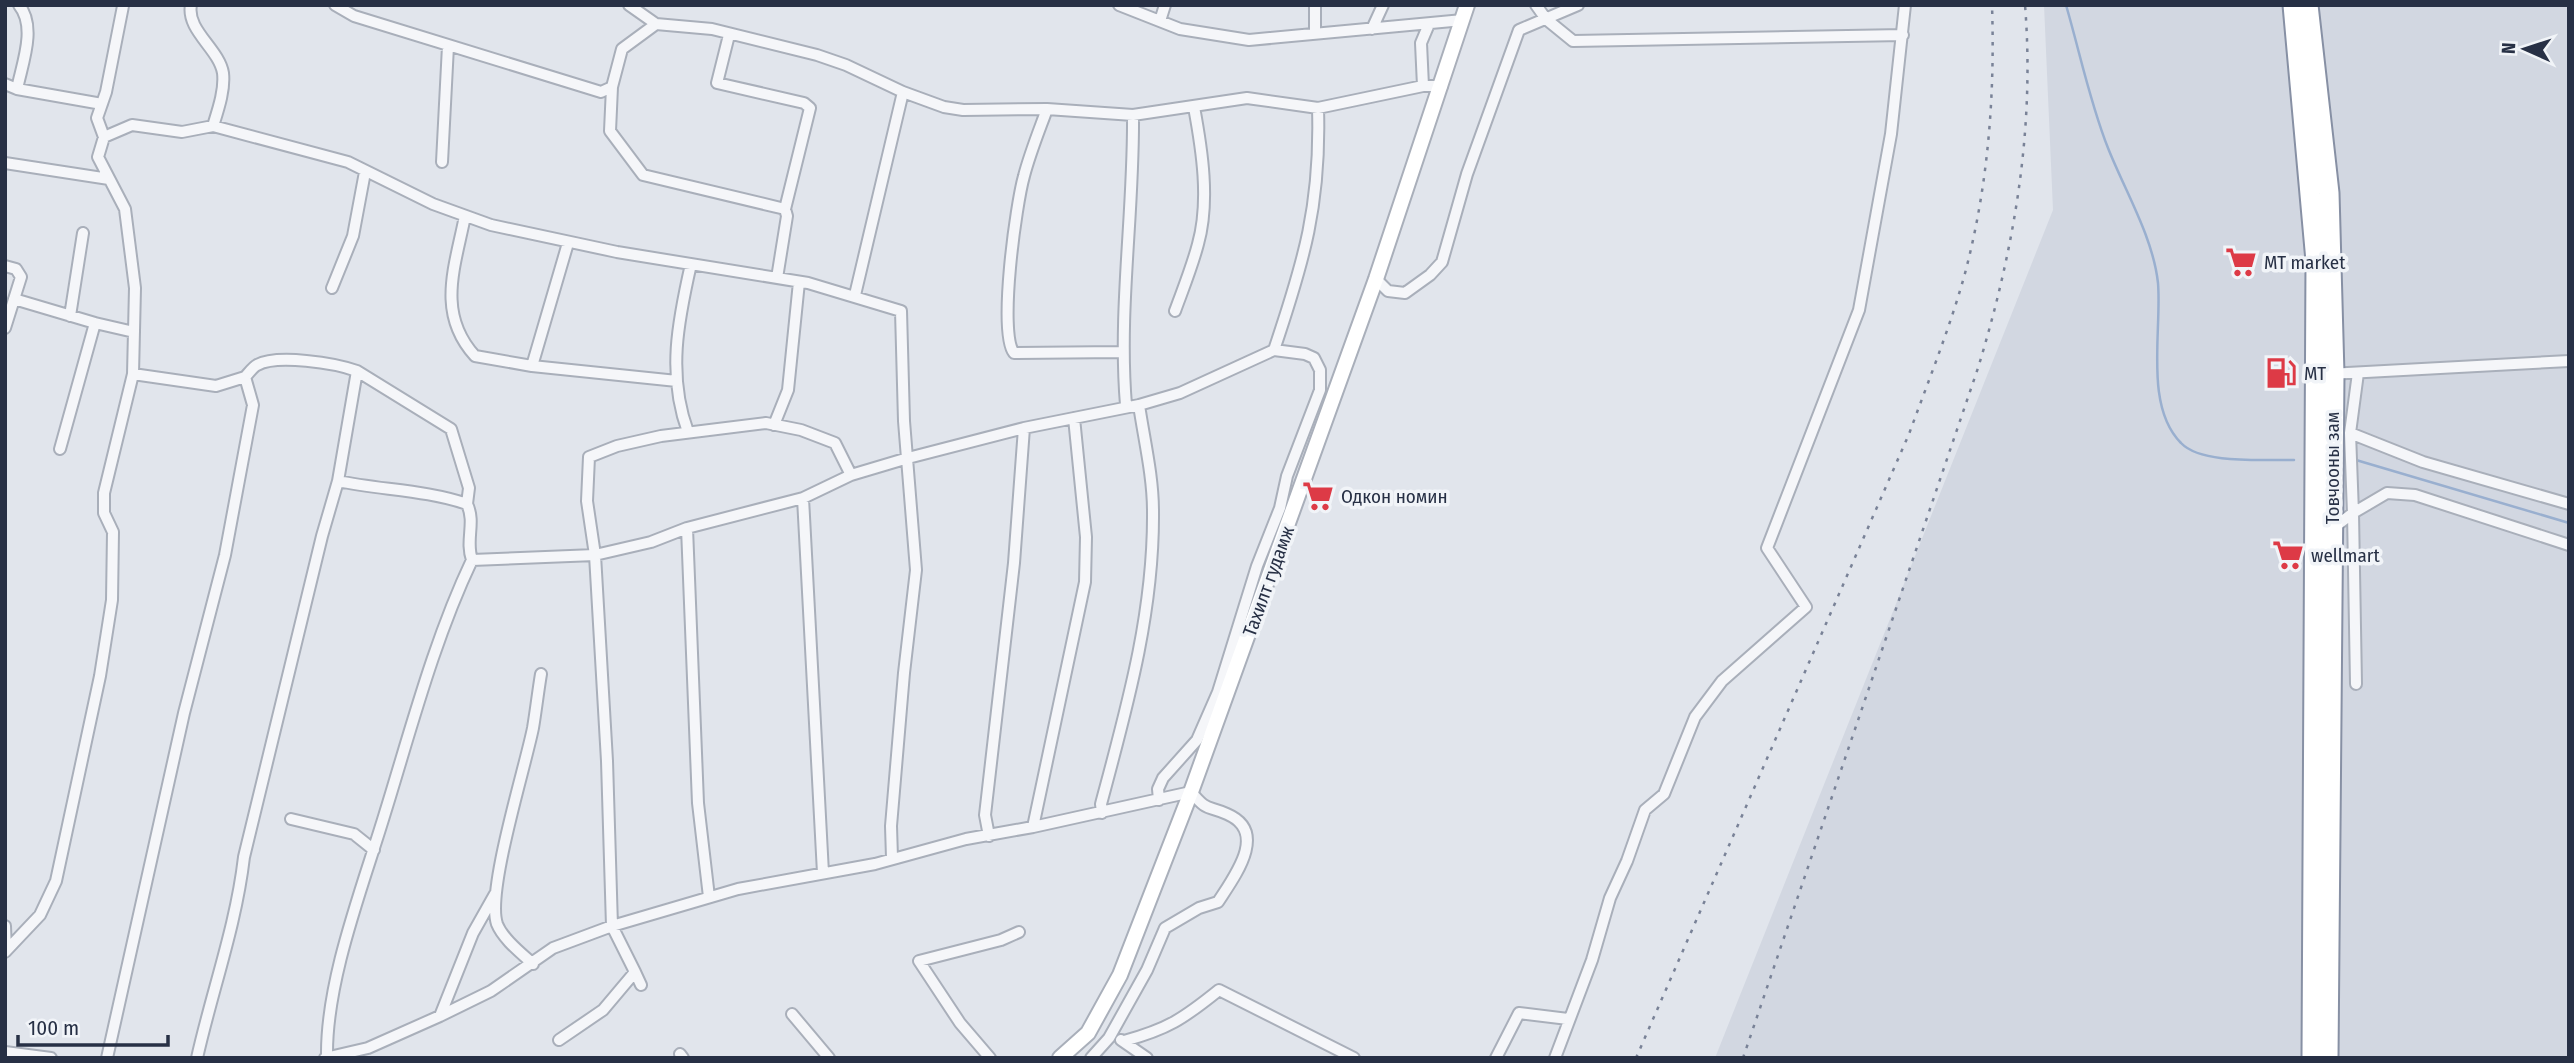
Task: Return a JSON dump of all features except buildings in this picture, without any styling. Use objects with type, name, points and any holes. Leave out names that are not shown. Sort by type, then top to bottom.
[{"type":"highway","name":"Товчооны зам","points":[[2293,5],[2325,374],[2332,529],[2328,1058]]},
{"type":"highway","name":"Товчооны зам","points":[[2308,5],[2329,193],[2312,1058]]},
{"type":"main road","name":"Тахилт гудамж","points":[[1060,1058],[1088,1033],[1120,975],[1191,792],[1322,406],[1376,279],[1465,12]]},
{"type":"street","points":[[17,89],[28,35],[28,21],[19,5]]},
{"type":"street","points":[[191,5],[194,25],[210,46],[223,72],[221,98],[213,126]]},
{"type":"street","points":[[335,5],[354,16],[601,92],[612,87]]},
{"type":"street","points":[[1119,5],[1180,29],[1249,40],[1429,24],[1465,12]]},
{"type":"street","points":[[1160,21],[1166,5]]},
{"type":"street","points":[[1315,5],[1315,34]]},
{"type":"street","points":[[1371,29],[1383,5]]},
{"type":"street","points":[[1536,5],[1546,19],[1573,41],[1903,35]]},
{"type":"street","points":[[1376,279],[1388,291],[1405,293],[1430,275],[1442,262],[1467,174],[1519,30],[1578,5]]},
{"type":"street","points":[[1555,1058],[1592,960],[1610,898],[1627,861],[1645,810],[1664,794],[1695,717],[1722,681],[1806,607],[1767,548],[1859,310],[1891,134],[1905,5]]},
{"type":"street","points":[[6,951],[40,915],[56,881],[100,676],[112,600],[113,532],[104,513],[104,493],[133,374],[135,288],[127,220],[117,191],[98,157],[104,137],[97,118],[123,6]]},
{"type":"street","points":[[633,7],[656,24],[712,29],[836,61],[903,92],[944,107],[963,110],[1047,109],[1133,116],[1247,98],[1318,108],[1423,86],[1442,86]]},
{"type":"street","points":[[656,24],[622,49],[612,87],[610,131],[643,175],[719,190],[785,209]]},
{"type":"street","points":[[1423,86],[1421,43],[1429,24]]},
{"type":"street","points":[[729,35],[717,83],[804,103],[810,108],[785,209],[787,216],[777,278]]},
{"type":"street","points":[[442,162],[447,46]]},
{"type":"street","points":[[5,83],[17,89],[102,104]]},
{"type":"street","points":[[855,295],[903,92]]},
{"type":"street","points":[[1175,311],[1198,243],[1202,222],[1204,196],[1194,107]]},
{"type":"street","points":[[1274,350],[1304,260],[1313,216],[1320,162],[1318,108]]},
{"type":"street","points":[[1047,109],[1023,178],[1007,306],[1010,347],[1014,353],[1121,352]]},
{"type":"street","points":[[1126,405],[1121,352],[1131,212],[1133,116]]},
{"type":"street","points":[[104,137],[132,125],[182,132],[213,126],[348,162],[465,216],[568,243],[799,282],[855,295],[901,312],[916,570],[904,673],[891,826],[891,858]]},
{"type":"street","points":[[5,163],[109,179]]},
{"type":"street","points":[[332,288],[353,236],[365,172]]},
{"type":"street","points":[[465,216],[450,295],[453,321],[475,356],[532,366],[677,381]]},
{"type":"street","points":[[70,316],[83,233]]},
{"type":"street","points":[[532,366],[568,243]]},
{"type":"street","points":[[688,432],[678,405],[674,349],[691,264]]},
{"type":"street","points":[[5,266],[20,272],[5,328]]},
{"type":"street","points":[[774,425],[788,390],[799,282]]},
{"type":"street","points":[[14,299],[134,332]]},
{"type":"street","points":[[60,449],[95,323]]},
{"type":"street","points":[[472,560],[596,555],[651,542],[687,528],[803,498],[851,475],[908,458],[1024,428],[1126,405],[1139,405],[1180,393],[1274,350],[1305,354],[1314,358],[1320,370],[1322,406]]},
{"type":"street","points":[[133,374],[216,386],[245,377],[258,364],[304,360],[335,363],[357,371],[451,429],[469,488],[467,504],[473,516],[467,546],[472,560],[443,633],[374,850],[336,984],[327,1031],[326,1057],[367,1053],[491,991],[553,948],[612,926],[674,910],[709,897],[1191,792],[1205,808],[1227,814],[1242,824],[1249,840],[1245,855],[1218,902],[1199,908],[1165,928],[1147,970],[1109,1038],[1091,1058]]},
{"type":"street","points":[[2325,374],[2569,361]]},
{"type":"street","points":[[197,1058],[209,1003],[239,902],[244,857],[322,536],[338,481],[357,371]]},
{"type":"street","points":[[2357,684],[2350,433],[2358,373]]},
{"type":"street","points":[[107,1058],[184,713],[225,555],[253,405],[245,377]]},
{"type":"street","points":[[1102,813],[1101,804],[1133,682],[1151,585],[1153,508],[1139,405]]},
{"type":"street","points":[[1033,828],[1085,582],[1086,537],[1074,418]]},
{"type":"street","points":[[641,985],[612,926],[596,555],[587,500],[589,457],[617,446],[688,432],[774,425],[801,430],[835,443],[851,475]]},
{"type":"street","points":[[989,836],[985,815],[1014,563],[1024,428]]},
{"type":"street","points":[[2350,433],[2423,462],[2569,504]]},
{"type":"street","points":[[338,481],[415,494],[440,495],[467,504]]},
{"type":"street","points":[[2332,529],[2387,493],[2415,495],[2569,545]]},
{"type":"street","points":[[803,498],[823,873]]},
{"type":"street","points":[[1159,800],[1158,789],[1163,778],[1197,740],[1218,692],[1256,566],[1286,512]]},
{"type":"street","points":[[687,528],[698,803],[709,897]]},
{"type":"street","points":[[533,964],[502,933],[496,922],[497,890],[533,728],[541,674]]},
{"type":"street","points":[[292,819],[354,834],[374,850]]},
{"type":"street","points":[[440,1016],[473,933],[497,890]]},
{"type":"street","points":[[5,926],[6,951]]},
{"type":"street","points":[[989,1058],[960,1023],[919,961],[1001,940],[1019,932]]},
{"type":"street","points":[[559,1040],[603,1010],[635,972]]},
{"type":"street","points":[[1124,1041],[1161,1031],[1181,1020],[1219,990],[1354,1058]]},
{"type":"street","points":[[1496,1058],[1519,1013],[1569,1019]]},
{"type":"street","points":[[792,1014],[829,1058]]},
{"type":"street","points":[[1109,1038],[1124,1041],[1147,1058]]},
{"type":"street","points":[[5,1052],[51,1058]]},
{"type":"shaded area","points":[[2044,5],[2569,5],[2569,1058],[1715,1058],[2053,210]]},
{"type":"waterway","points":[[2066,5],[2090,96],[2144,231],[2155,266],[2159,302],[2159,389],[2162,409],[2170,427],[2181,443],[2203,455],[2234,459],[2294,460]]},
{"type":"waterway","points":[[2356,460],[2569,523]]},
{"type":"railway","points":[[1636,1058],[1909,434],[1952,317],[1972,244],[1984,176],[1991,108],[1992,5]]},
{"type":"railway","points":[[1743,1058],[1991,324],[2011,234],[2024,144],[2027,98],[2025,5]]},
{"type":"place","name":"MT market","points":[[2241,262]]},
{"type":"place","name":"МТ","points":[[2281,373]]},
{"type":"place","name":"Одкон номин","points":[[1318,496]]},
{"type":"place","name":"wellmart","points":[[2288,555]]}]
